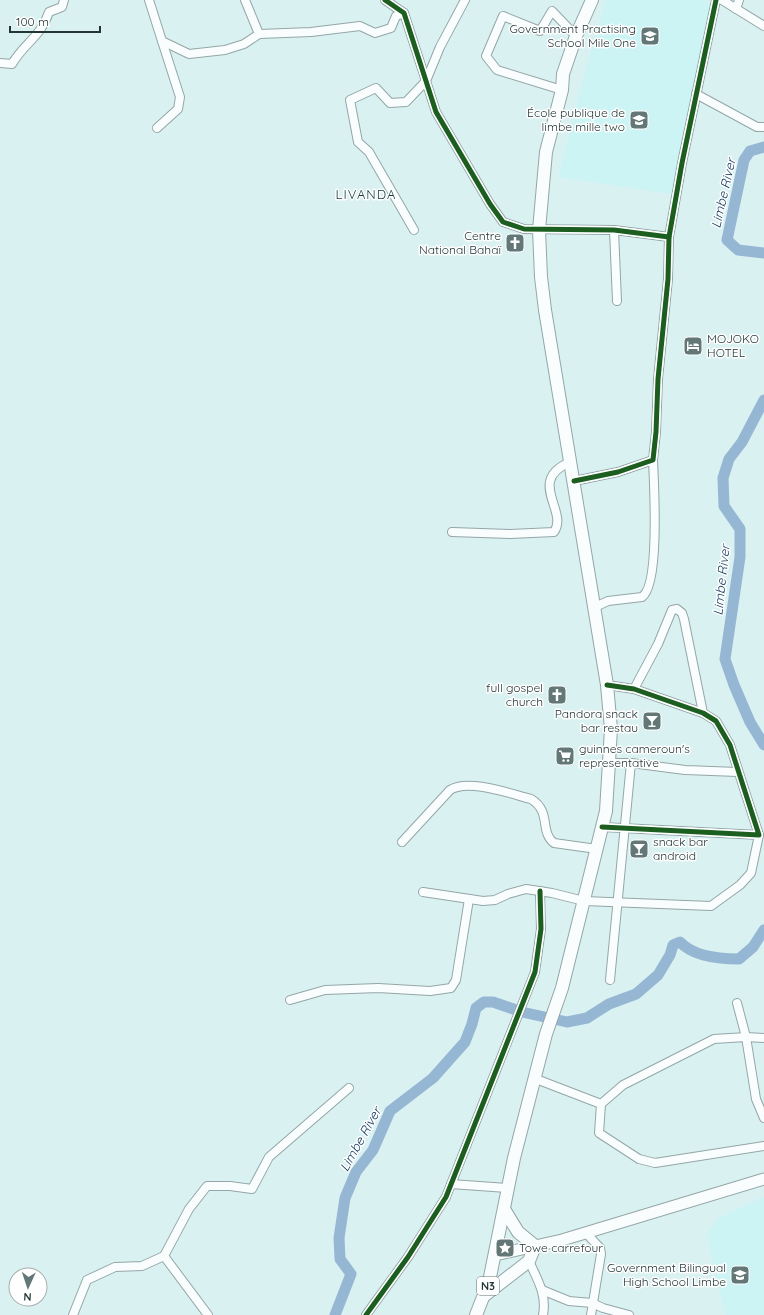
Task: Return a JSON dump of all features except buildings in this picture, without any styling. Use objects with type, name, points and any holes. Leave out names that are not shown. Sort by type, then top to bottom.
[{"type":"highway","points":[[495,1255],[507,1188],[536,1079],[546,1034],[556,1008],[584,902],[606,811],[610,763],[611,729],[607,685],[545,310],[539,230],[546,152],[562,90],[564,74],[576,36],[592,0]]},
{"type":"highway","points":[[485,1296],[529,1261],[535,1246],[518,1232],[504,1209]]},
{"type":"highway","name":"N3","points":[[476,1315],[485,1296],[495,1255]]},
{"type":"main road","points":[[495,1255],[586,1233],[764,1179]]},
{"type":"street","points":[[0,63],[12,64],[19,52],[31,42],[45,24],[49,12],[62,7],[64,0]]},
{"type":"street","points":[[149,0],[180,97],[178,109],[157,128]]},
{"type":"street","points":[[245,0],[259,34]]},
{"type":"street","points":[[385,0],[404,13],[436,112],[490,204],[503,222],[524,229],[614,230],[669,237]]},
{"type":"street","points":[[414,230],[369,152],[358,142],[350,100],[376,88],[390,103],[406,102],[426,81],[440,47],[465,0]]},
{"type":"street","points":[[595,607],[608,601],[642,597],[646,594],[651,575],[655,525],[653,460],[656,432],[658,379],[668,279],[669,237],[696,94],[706,54],[716,0]]},
{"type":"street","points":[[722,0],[764,26]]},
{"type":"street","points":[[736,9],[739,0]]},
{"type":"street","points":[[562,90],[497,70],[486,56],[503,16],[540,31],[552,11],[576,36]]},
{"type":"street","points":[[162,41],[189,54],[225,50],[244,44],[259,34],[305,33],[360,26],[375,33],[391,28],[396,16],[404,13]]},
{"type":"street","points":[[696,94],[757,128],[764,127]]},
{"type":"street","points":[[614,230],[617,301]]},
{"type":"street","points":[[574,480],[618,472],[653,460]]},
{"type":"street","points":[[452,532],[510,534],[554,532],[557,522],[550,491],[552,477],[559,467],[570,462]]},
{"type":"street","points":[[634,689],[658,644],[672,610],[677,609],[682,613],[684,619],[703,713]]},
{"type":"street","points":[[423,892],[483,901],[495,900],[515,891],[526,889],[584,902],[704,906],[715,904],[740,886],[751,873],[758,835],[730,745],[722,728],[716,721],[703,713],[634,689],[607,685]]},
{"type":"street","points":[[610,763],[632,763],[685,770],[738,772]]},
{"type":"street","points":[[610,980],[632,763]]},
{"type":"street","points":[[402,842],[450,790],[455,786],[467,785],[532,799],[539,804],[543,811],[550,840],[554,843],[597,849]]},
{"type":"street","points":[[602,827],[758,835]]},
{"type":"street","points":[[366,1315],[408,1257],[446,1197],[535,972],[541,929],[540,891]]},
{"type":"street","points":[[290,1000],[325,990],[378,988],[430,991],[451,988],[456,980],[469,899]]},
{"type":"street","points":[[737,1003],[746,1037],[756,1099],[764,1118]]},
{"type":"street","points":[[764,1038],[746,1037],[714,1039],[623,1085],[601,1104],[599,1133],[639,1159],[655,1163],[764,1146]]},
{"type":"street","points":[[536,1079],[601,1104]]},
{"type":"street","points":[[73,1315],[87,1280],[115,1267],[142,1266],[164,1256],[189,1209],[207,1186],[252,1188],[269,1157],[349,1088]]},
{"type":"street","points":[[451,1184],[507,1188]]},
{"type":"street","points":[[586,1233],[600,1248],[601,1254],[598,1263],[596,1292],[592,1304],[591,1315]]},
{"type":"street","points":[[164,1256],[208,1315]]},
{"type":"street","points":[[529,1261],[542,1290],[544,1302],[543,1315]]},
{"type":"street","points":[[542,1290],[568,1301],[592,1304],[629,1315]]},
{"type":"shaded area","points":[[606,0],[704,0],[710,4],[671,194],[558,177],[586,68]]},
{"type":"shaded area","name":"Government Bilingual High School Limbe","points":[[764,1197],[764,1315],[725,1315],[707,1235],[718,1218]]},
{"type":"waterway","name":"Limbe River","points":[[764,147],[750,151],[744,160],[727,240],[738,250],[764,253]]},
{"type":"waterway","name":"Limbe River","points":[[764,400],[742,442],[729,459],[723,478],[724,506],[740,529],[740,557],[725,659],[734,685],[750,722],[764,745]]},
{"type":"waterway","name":"Limbe River","points":[[335,1315],[351,1274],[340,1259],[339,1238],[345,1198],[356,1172],[373,1150],[390,1111],[433,1078],[465,1042],[476,1008],[484,1002],[493,1002],[522,1012],[567,1022],[587,1018],[609,1004],[636,994],[658,975],[670,955],[673,945],[680,942],[685,947],[699,954],[739,959],[753,947],[764,930]]},
{"type":"cycle path","points":[[385,0],[404,13],[436,112],[490,204],[503,222],[524,229],[614,230],[669,237]]},
{"type":"cycle path","points":[[574,481],[618,472],[653,460],[656,432],[658,379],[668,279],[669,237],[682,163],[716,0]]},
{"type":"cycle path","points":[[602,827],[759,835],[730,745],[716,721],[703,713],[634,689],[607,685]]},
{"type":"cycle path","points":[[366,1315],[408,1257],[446,1197],[535,972],[541,929],[540,891]]},
{"type":"place","name":"Government Practising School Mile One","points":[[650,36]]},
{"type":"place","name":"École publique de limbe mille two","points":[[639,120]]},
{"type":"place","name":"Centre National Bahaï","points":[[515,243]]},
{"type":"place","name":"MOJOKO HOTEL","points":[[693,346]]},
{"type":"place","name":"full gospel church","points":[[557,695]]},
{"type":"place","name":"Pandora snack bar restau","points":[[652,721]]},
{"type":"place","name":"guinnes cameroun's representative","points":[[565,756]]},
{"type":"place","name":"snack bar android","points":[[639,849]]},
{"type":"place","name":"Towe carrefour","points":[[505,1248]]},
{"type":"place","name":"Government Bilingual High School Limbe","points":[[740,1275]]},
{"type":"district","name":"LIVANDA","points":[[366,194]]}]
